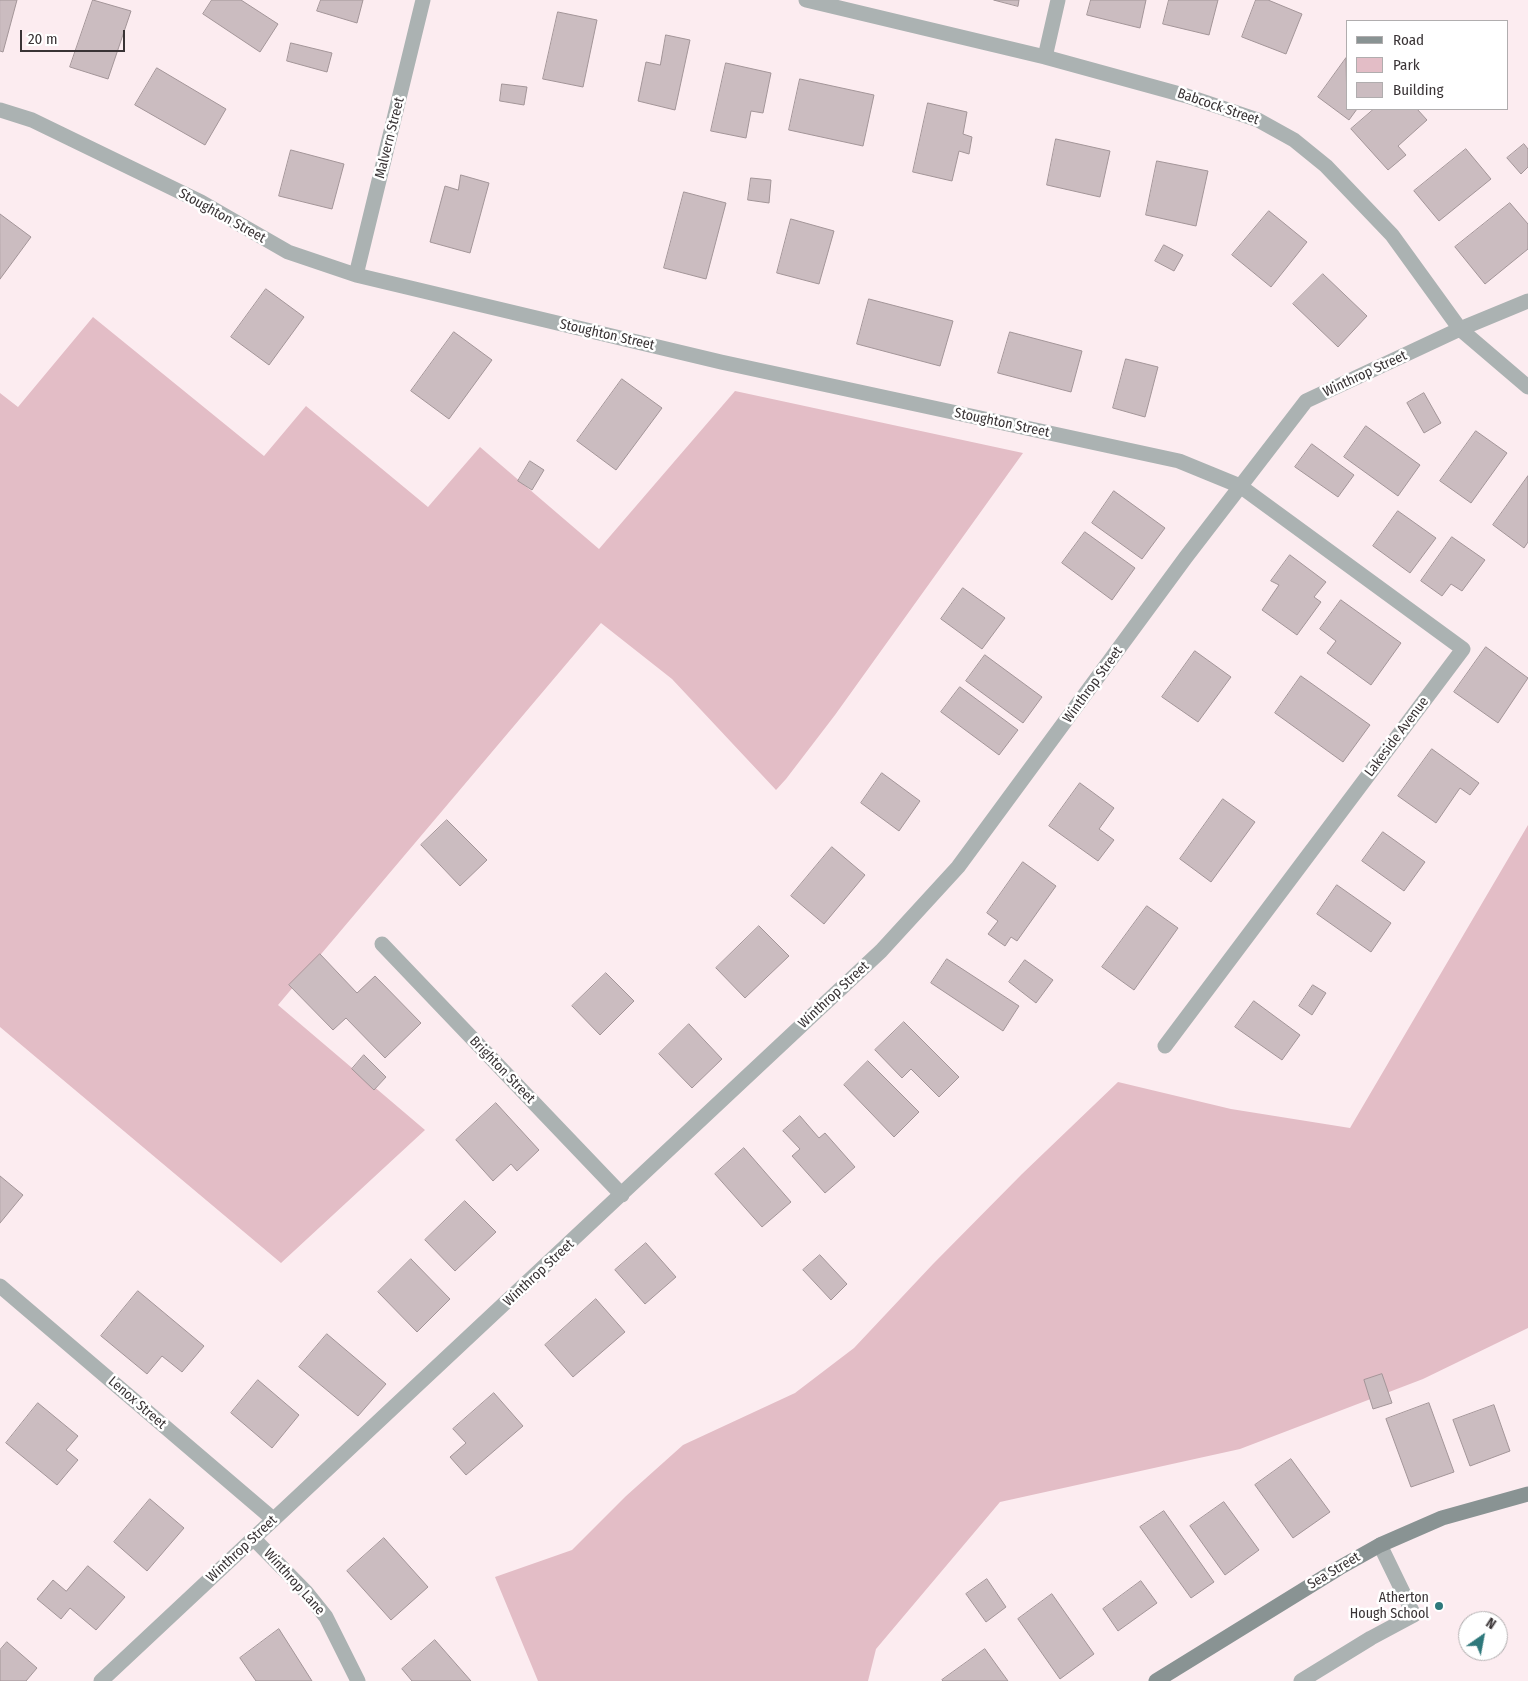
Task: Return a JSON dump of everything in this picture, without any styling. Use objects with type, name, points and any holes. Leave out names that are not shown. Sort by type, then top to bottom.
[{"type":"street","name":"Malvern Street","points":[[356,275],[423,0]]},
{"type":"street","name":"Babcock Street","points":[[806,0],[1045,57],[1187,96],[1258,120],[1294,140],[1326,166],[1392,235],[1460,329],[1528,387]]},
{"type":"street","points":[[1045,57],[1058,0]]},
{"type":"street","name":"Stoughton Street","points":[[0,110],[32,120],[192,198],[288,252],[356,275],[721,362],[1179,461],[1240,486]]},
{"type":"street","name":"Winthrop Street","points":[[101,1681],[881,951],[958,867],[1240,486],[1306,401],[1460,329],[1528,301]]},
{"type":"street","name":"Lakeside Avenue","points":[[1165,1046],[1463,649],[1240,486]]},
{"type":"street","name":"Brighton Street","points":[[382,944],[622,1195]]},
{"type":"street","name":"Lenox Street","points":[[0,1286],[274,1520]]},
{"type":"street","name":"Sea Street","points":[[1156,1681],[1339,1568],[1380,1545],[1442,1518],[1528,1494]]},
{"type":"street","name":"Winthrop Lane","points":[[253,1538],[306,1592],[326,1617],[358,1681]]},
{"type":"street","points":[[1301,1681],[1371,1638],[1414,1615],[1380,1545]]},
{"type":"green space","points":[[93,317],[264,456],[306,406],[428,507],[480,447],[599,549],[735,391],[1023,453],[835,715],[776,790],[672,679],[601,623],[278,1005],[425,1130],[281,1263],[0,1027],[0,393],[18,407]]},
{"type":"green space","points":[[1528,825],[1528,1328],[1423,1379],[1240,1449],[1000,1502],[876,1649],[868,1681],[538,1681],[495,1577],[572,1550],[626,1496],[683,1445],[795,1393],[854,1348],[933,1264],[1022,1174],[1118,1082],[1231,1109],[1350,1128]]},
{"type":"building","points":[[0,0],[17,0],[3,52],[0,51]]},
{"type":"building","points":[[93,0],[131,11],[108,79],[70,67]]},
{"type":"building","points":[[212,0],[241,0],[278,24],[260,52],[203,14]]},
{"type":"building","points":[[321,0],[363,0],[357,23],[317,11]]},
{"type":"building","points":[[994,0],[1019,0],[1018,6]]},
{"type":"building","points":[[1091,0],[1146,0],[1140,28],[1087,15]]},
{"type":"building","points":[[1169,0],[1218,0],[1209,35],[1163,24]]},
{"type":"building","points":[[1256,0],[1268,0],[1302,14],[1286,54],[1242,37]]},
{"type":"building","points":[[558,12],[597,20],[583,87],[543,79]]},
{"type":"building","points":[[666,35],[690,40],[675,110],[638,101],[646,62],[660,65]]},
{"type":"building","points":[[291,43],[332,53],[327,72],[287,61]]},
{"type":"building","points":[[1346,58],[1346,110],[1356,110],[1349,120],[1318,97]]},
{"type":"building","points":[[726,63],[771,73],[763,113],[751,111],[746,138],[711,131]]},
{"type":"building","points":[[157,68],[226,109],[205,145],[135,105]]},
{"type":"building","points":[[800,79],[874,95],[863,146],[789,130]]},
{"type":"building","points":[[502,84],[527,87],[524,105],[500,101]]},
{"type":"building","points":[[928,103],[967,112],[963,134],[972,137],[969,154],[959,151],[952,181],[913,172]]},
{"type":"building","points":[[1373,110],[1418,110],[1427,120],[1398,146],[1406,155],[1388,170],[1351,129]]},
{"type":"building","points":[[1056,139],[1110,151],[1100,197],[1047,185]]},
{"type":"building","points":[[1524,144],[1528,149],[1528,167],[1521,174],[1507,158]]},
{"type":"building","points":[[1466,149],[1491,179],[1439,221],[1414,191]]},
{"type":"building","points":[[291,150],[344,164],[332,209],[279,196]]},
{"type":"building","points":[[1157,161],[1208,171],[1196,226],[1146,215]]},
{"type":"building","points":[[461,175],[489,183],[470,253],[430,242],[445,186],[458,190]]},
{"type":"building","points":[[751,178],[771,180],[769,203],[748,200]]},
{"type":"building","points":[[684,192],[726,203],[706,279],[664,268]]},
{"type":"building","points":[[1510,203],[1528,224],[1528,249],[1485,284],[1455,247]]},
{"type":"building","points":[[1269,211],[1307,242],[1271,287],[1232,255]]},
{"type":"building","points":[[0,214],[31,237],[0,279]]},
{"type":"building","points":[[791,219],[834,231],[819,284],[777,273]]},
{"type":"building","points":[[1164,245],[1183,255],[1174,271],[1155,261]]},
{"type":"building","points":[[1323,274],[1367,316],[1338,347],[1293,304]]},
{"type":"building","points":[[266,289],[304,317],[269,365],[231,337]]},
{"type":"building","points":[[869,299],[953,321],[940,366],[857,344]]},
{"type":"building","points":[[454,332],[492,360],[449,419],[411,391]]},
{"type":"building","points":[[1010,332],[1082,351],[1071,392],[998,373]]},
{"type":"building","points":[[1126,359],[1158,367],[1145,417],[1113,408]]},
{"type":"building","points":[[622,379],[662,408],[616,470],[577,441]]},
{"type":"building","points":[[1424,393],[1441,423],[1424,433],[1407,403]]},
{"type":"building","points":[[1366,426],[1420,465],[1398,496],[1344,457]]},
{"type":"building","points":[[1476,431],[1507,453],[1471,503],[1440,481]]},
{"type":"building","points":[[1312,444],[1354,475],[1338,497],[1295,467]]},
{"type":"building","points":[[530,461],[544,470],[532,490],[518,481]]},
{"type":"building","points":[[1528,476],[1528,542],[1524,548],[1493,525]]},
{"type":"building","points":[[1114,491],[1165,528],[1142,559],[1092,523]]},
{"type":"building","points":[[1398,511],[1436,538],[1410,573],[1373,546]]},
{"type":"building","points":[[1085,532],[1135,568],[1112,600],[1062,563]]},
{"type":"building","points":[[1452,537],[1485,560],[1462,591],[1451,584],[1442,596],[1421,581]]},
{"type":"building","points":[[1290,555],[1326,582],[1314,597],[1321,602],[1297,635],[1262,610],[1279,585],[1271,581]]},
{"type":"building","points":[[963,588],[1005,618],[982,649],[941,619]]},
{"type":"building","points":[[1341,600],[1401,643],[1371,685],[1327,653],[1336,641],[1320,629]]},
{"type":"building","points":[[1486,647],[1528,678],[1498,723],[1454,692]]},
{"type":"building","points":[[1195,651],[1231,677],[1198,722],[1162,697]]},
{"type":"building","points":[[985,655],[1042,697],[1023,723],[966,681]]},
{"type":"building","points":[[1301,676],[1370,725],[1343,762],[1275,713]]},
{"type":"building","points":[[960,687],[1018,730],[999,755],[941,712]]},
{"type":"building","points":[[1432,749],[1479,783],[1470,795],[1460,788],[1436,823],[1398,796]]},
{"type":"building","points":[[882,773],[920,801],[899,831],[861,803]]},
{"type":"building","points":[[1080,783],[1114,808],[1099,829],[1114,840],[1098,861],[1049,826]]},
{"type":"building","points":[[1223,799],[1255,822],[1211,882],[1180,859]]},
{"type":"building","points":[[447,820],[487,860],[460,886],[421,845]]},
{"type":"building","points":[[1383,832],[1425,862],[1404,891],[1362,861]]},
{"type":"building","points":[[832,847],[865,875],[824,924],[791,896]]},
{"type":"building","points":[[1023,862],[1056,886],[1017,941],[1011,937],[1005,946],[988,934],[998,921],[987,913]]},
{"type":"building","points":[[1337,885],[1391,923],[1371,952],[1317,914]]},
{"type":"building","points":[[1147,906],[1178,928],[1134,990],[1102,967]]},
{"type":"building","points":[[759,926],[789,956],[745,998],[716,968]]},
{"type":"building","points":[[320,954],[357,993],[375,976],[421,1023],[385,1058],[346,1018],[333,1030],[289,985]]},
{"type":"building","points":[[947,959],[1019,1006],[1003,1031],[931,983]]},
{"type":"building","points":[[1025,960],[1053,980],[1036,1003],[1009,982]]},
{"type":"building","points":[[606,973],[634,1001],[600,1035],[572,1006]]},
{"type":"building","points":[[1313,985],[1326,993],[1312,1015],[1299,1006]]},
{"type":"building","points":[[1254,1001],[1300,1035],[1282,1060],[1235,1027]]},
{"type":"building","points":[[904,1022],[959,1077],[939,1097],[911,1069],[902,1078],[875,1050]]},
{"type":"building","points":[[689,1024],[722,1059],[692,1088],[659,1054]]},
{"type":"building","points":[[364,1055],[386,1077],[374,1090],[352,1069]]},
{"type":"building","points":[[868,1061],[919,1112],[894,1137],[844,1085]]},
{"type":"building","points":[[496,1103],[539,1150],[517,1171],[511,1164],[493,1181],[456,1140]]},
{"type":"building","points":[[800,1116],[819,1138],[825,1133],[855,1167],[825,1193],[792,1156],[800,1149],[783,1131]]},
{"type":"building","points":[[744,1148],[791,1202],[762,1227],[715,1174]]},
{"type":"building","points":[[0,1176],[23,1195],[0,1223]]},
{"type":"building","points":[[465,1201],[496,1232],[455,1271],[425,1240]]},
{"type":"building","points":[[646,1243],[676,1277],[645,1304],[615,1270]]},
{"type":"building","points":[[820,1255],[847,1284],[831,1300],[803,1270]]},
{"type":"building","points":[[411,1259],[450,1299],[417,1332],[378,1292]]},
{"type":"building","points":[[138,1291],[204,1346],[182,1372],[162,1356],[147,1374],[101,1336]]},
{"type":"building","points":[[596,1299],[625,1332],[573,1377],[545,1345]]},
{"type":"building","points":[[327,1334],[386,1384],[358,1416],[299,1367]]},
{"type":"building","points":[[1382,1374],[1392,1403],[1373,1409],[1364,1380]]},
{"type":"building","points":[[258,1380],[299,1415],[272,1448],[231,1413]]},
{"type":"building","points":[[494,1393],[523,1426],[466,1475],[450,1457],[466,1443],[453,1429]]},
{"type":"building","points":[[38,1403],[78,1436],[66,1450],[78,1460],[57,1485],[6,1443]]},
{"type":"building","points":[[1429,1403],[1454,1472],[1411,1487],[1386,1419]]},
{"type":"building","points":[[1494,1405],[1510,1451],[1470,1466],[1453,1420]]},
{"type":"building","points":[[1291,1459],[1330,1512],[1293,1538],[1255,1485]]},
{"type":"building","points":[[150,1499],[184,1528],[147,1571],[114,1542]]},
{"type":"building","points":[[1224,1502],[1259,1550],[1225,1575],[1190,1526]]},
{"type":"building","points":[[1164,1511],[1214,1582],[1191,1598],[1140,1527]]},
{"type":"building","points":[[384,1538],[428,1587],[391,1620],[347,1571]]},
{"type":"building","points":[[88,1566],[125,1597],[96,1630],[70,1608],[61,1619],[37,1599],[53,1580],[66,1591]]},
{"type":"building","points":[[987,1579],[1006,1607],[986,1622],[966,1594]]},
{"type":"building","points":[[1141,1581],[1157,1603],[1118,1631],[1103,1609]]},
{"type":"building","points":[[1052,1594],[1094,1654],[1060,1679],[1018,1619]]},
{"type":"building","points":[[279,1629],[312,1681],[256,1681],[240,1658]]},
{"type":"building","points":[[435,1640],[471,1681],[412,1681],[402,1669]]},
{"type":"building","points":[[7,1642],[37,1668],[26,1681],[0,1681],[0,1650]]},
{"type":"building","points":[[985,1649],[1008,1681],[942,1680]]},
{"type":"place","name":"Atherton Hough School","points":[[1439,1606]]}]
